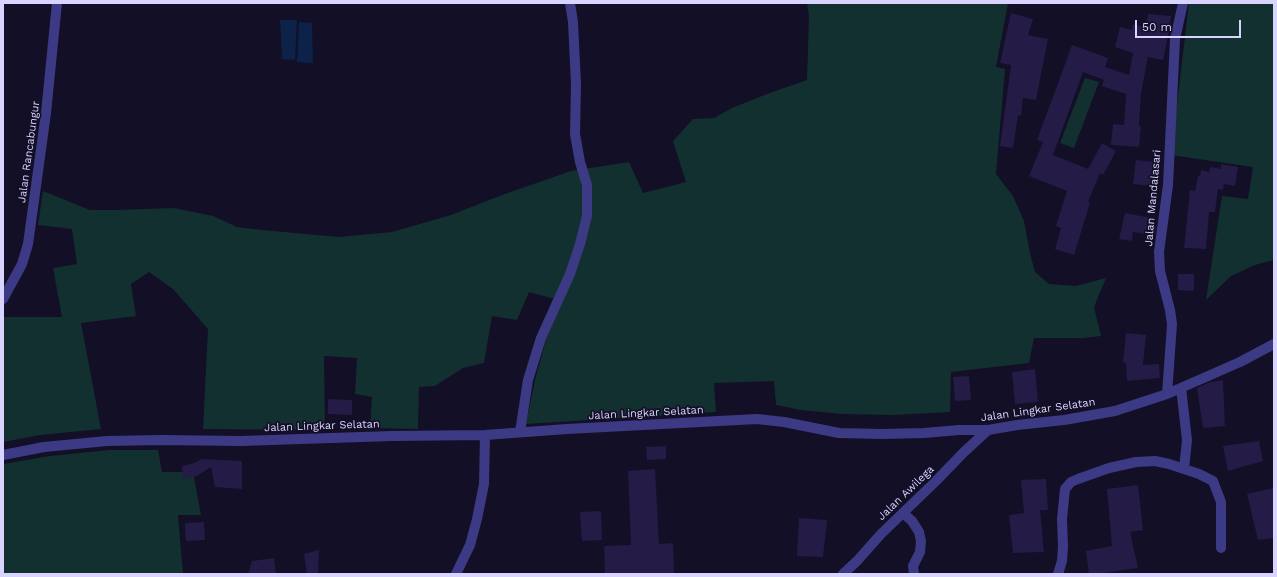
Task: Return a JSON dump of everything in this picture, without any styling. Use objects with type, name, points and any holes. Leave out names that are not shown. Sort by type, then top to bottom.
[{"type":"street","name":"Jalan Rancabungur","points":[[3,299],[22,264],[28,244],[46,113],[57,3]]},
{"type":"street","points":[[520,432],[528,380],[541,338],[570,274],[587,216],[587,185],[580,162],[575,134],[576,84],[573,22],[570,3]]},
{"type":"street","name":"Jalan Mandalasari","points":[[1167,394],[1172,324],[1160,271],[1159,252],[1168,186],[1175,39],[1183,3]]},
{"type":"street","name":"Jalan Lingkar Selatan","points":[[3,455],[44,448],[107,442],[161,440],[241,441],[392,436],[485,435],[757,419],[784,422],[840,433],[881,434],[988,430],[1064,420],[1115,411],[1167,394],[1240,362],[1274,344]]},
{"type":"street","points":[[1181,388],[1186,440],[1184,469]]},
{"type":"street","name":"Jalan Awilega","points":[[843,574],[881,534],[988,430]]},
{"type":"street","points":[[456,574],[470,546],[477,519],[484,484],[485,435]]},
{"type":"street","points":[[1058,574],[1062,561],[1062,519],[1065,489],[1071,482],[1109,468],[1136,462],[1155,461],[1184,469],[1209,478],[1212,481],[1221,502],[1221,548]]},
{"type":"street","points":[[903,513],[912,521],[921,541],[920,552],[914,566],[914,574]]},
{"type":"green space","points":[[807,3],[1008,3],[996,67],[1005,69],[996,174],[1013,196],[1024,221],[1035,272],[1049,284],[1076,286],[1106,278],[1094,307],[1101,336],[1083,338],[1034,338],[1029,363],[951,372],[950,412],[893,415],[843,414],[801,410],[776,405],[774,381],[714,383],[716,412],[526,424],[535,380],[547,336],[562,301],[529,292],[517,320],[492,316],[484,363],[463,368],[435,386],[419,387],[418,429],[370,428],[372,397],[355,394],[357,358],[324,356],[325,430],[203,429],[208,329],[173,289],[149,272],[131,284],[136,316],[81,323],[101,429],[40,435],[3,442],[3,317],[62,317],[53,268],[77,264],[72,229],[38,225],[43,191],[90,210],[174,208],[213,216],[237,227],[339,237],[392,232],[451,215],[502,195],[571,171],[629,162],[643,193],[686,182],[673,141],[693,119],[714,118],[732,108],[807,80],[809,16]]},
{"type":"green space","points":[[1189,3],[1274,3],[1274,260],[1255,265],[1231,276],[1206,300],[1222,196],[1248,199],[1253,167],[1171,155]]},
{"type":"green space","points":[[1085,78],[1099,82],[1074,148],[1060,143]]},
{"type":"green space","points":[[109,450],[158,450],[162,472],[193,472],[201,515],[178,515],[183,574],[3,574],[3,464],[50,456]]},
{"type":"water","points":[[280,20],[297,20],[295,60],[282,59]]},
{"type":"water","points":[[299,22],[312,23],[313,63],[297,62]]},
{"type":"building","points":[[1011,13],[1033,19],[1028,35],[1048,39],[1036,100],[1023,98],[1021,116],[1018,115],[1013,148],[1000,146],[1011,65],[1000,63]]},
{"type":"building","points":[[1148,14],[1171,16],[1163,60],[1148,57],[1141,93],[1139,126],[1141,126],[1139,147],[1111,145],[1113,124],[1124,125],[1126,94],[1102,86],[1104,80],[1083,72],[1053,155],[1088,169],[1102,143],[1116,151],[1103,175],[1100,173],[1088,202],[1090,203],[1074,255],[1055,249],[1061,228],[1056,226],[1067,191],[1029,176],[1043,142],[1037,140],[1072,45],[1108,58],[1105,67],[1129,75],[1133,53],[1115,47],[1120,27],[1132,30],[1133,24],[1146,28]]},
{"type":"building","points":[[1136,160],[1155,162],[1152,186],[1133,184]]},
{"type":"building","points":[[1221,164],[1238,167],[1235,186],[1224,184],[1223,190],[1218,189],[1215,212],[1209,212],[1206,249],[1184,248],[1190,190],[1195,191],[1198,176],[1200,176],[1201,170],[1209,172],[1210,167],[1221,169]]},
{"type":"building","points":[[1125,213],[1151,218],[1149,224],[1156,226],[1155,236],[1133,232],[1132,241],[1119,239]]},
{"type":"building","points":[[1178,274],[1194,274],[1194,291],[1178,290]]},
{"type":"building","points":[[1126,333],[1146,335],[1143,365],[1159,364],[1160,378],[1127,381],[1126,363],[1123,362]]},
{"type":"building","points":[[1035,369],[1038,402],[1015,404],[1012,372]]},
{"type":"building","points":[[969,376],[971,400],[955,401],[953,377]]},
{"type":"building","points":[[1223,380],[1225,426],[1203,428],[1197,388],[1208,383]]},
{"type":"building","points":[[328,399],[352,400],[352,415],[328,414]]},
{"type":"building","points":[[1259,441],[1263,461],[1228,471],[1223,446]]},
{"type":"building","points":[[666,446],[666,459],[647,460],[646,447]]},
{"type":"building","points":[[202,459],[242,461],[242,489],[215,487],[211,467],[197,476],[183,479],[182,466]]},
{"type":"building","points":[[655,469],[659,544],[673,543],[674,574],[605,574],[604,546],[631,545],[628,471]]},
{"type":"building","points":[[1046,479],[1048,510],[1040,510],[1044,552],[1013,553],[1009,515],[1024,513],[1021,480]]},
{"type":"building","points":[[1138,485],[1143,530],[1130,532],[1138,568],[1089,574],[1086,551],[1112,546],[1107,489]]},
{"type":"building","points":[[1274,488],[1274,538],[1258,540],[1247,494]]},
{"type":"building","points":[[601,511],[602,540],[582,541],[580,512]]},
{"type":"building","points":[[799,518],[827,520],[823,557],[797,556]]},
{"type":"building","points":[[204,522],[205,540],[186,541],[185,523]]},
{"type":"building","points":[[319,550],[318,574],[307,574],[304,554]]},
{"type":"building","points":[[274,558],[276,574],[248,574],[252,561]]}]
